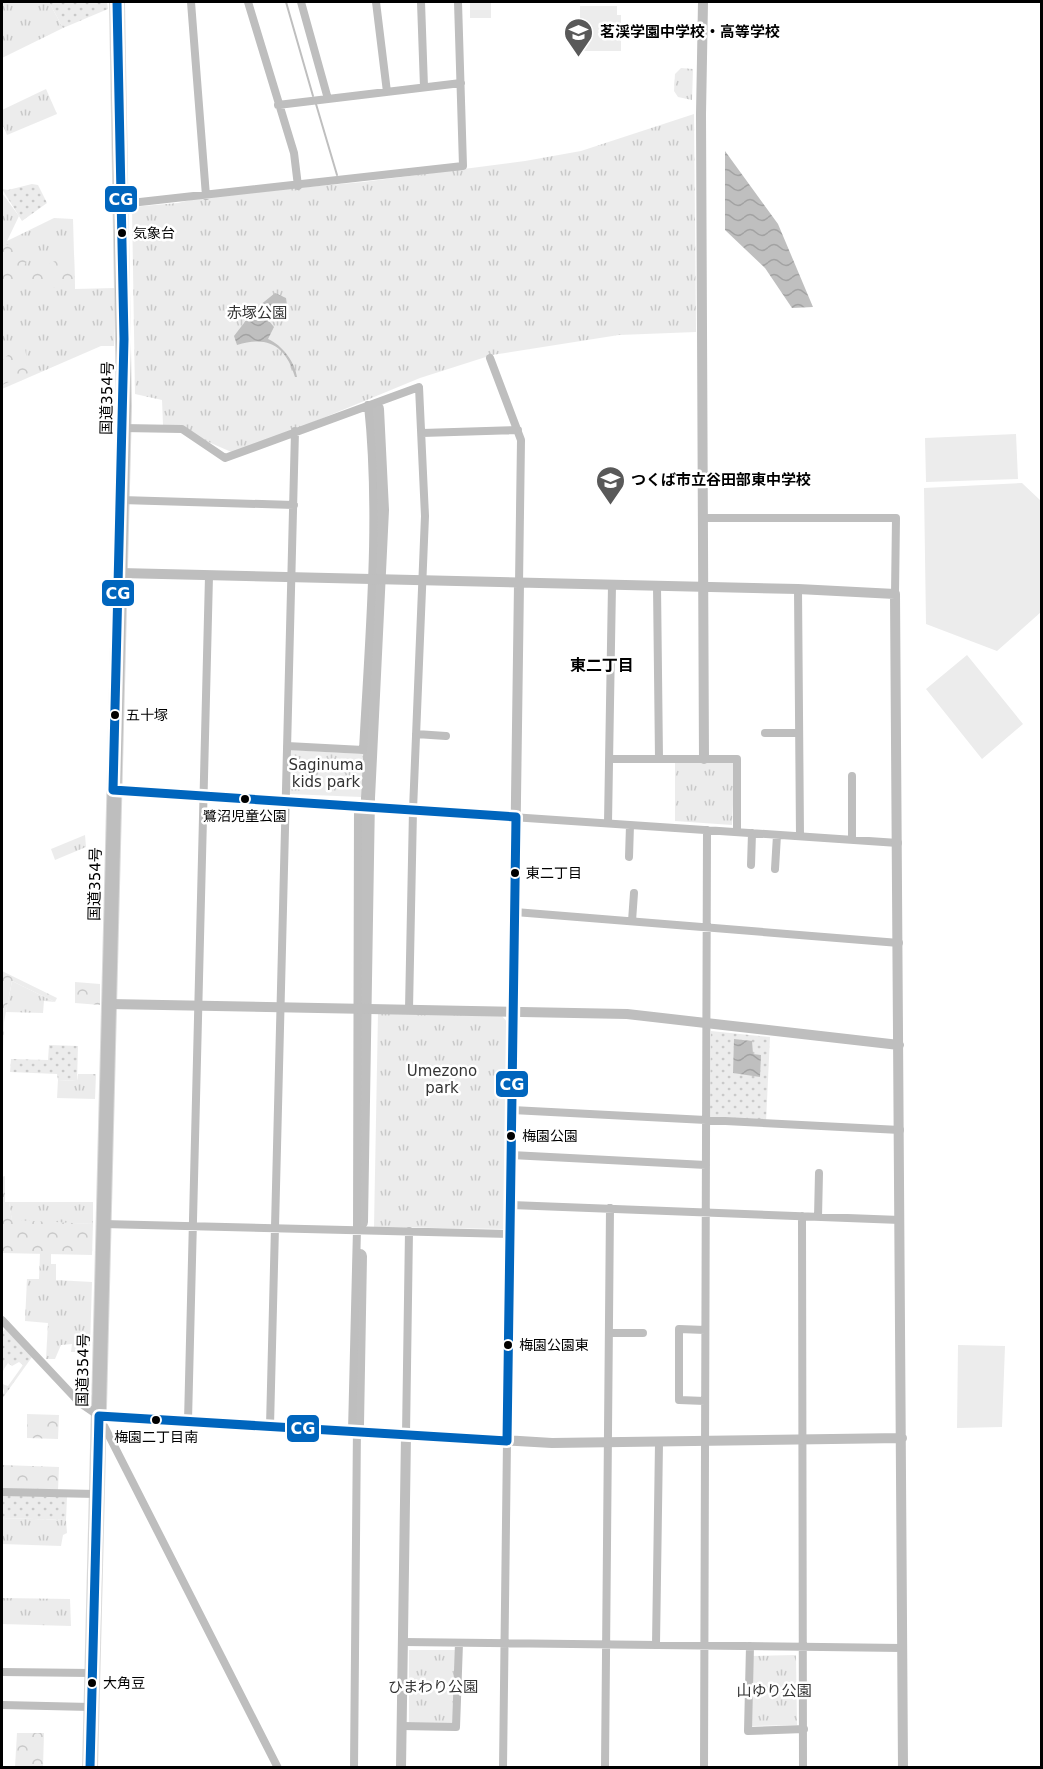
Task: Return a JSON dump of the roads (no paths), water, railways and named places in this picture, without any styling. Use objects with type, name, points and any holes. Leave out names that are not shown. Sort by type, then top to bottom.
[{"type":"highway","name":"国道354号","points":[[90,1767],[123,428],[122,204],[117,2]]},
{"type":"street","points":[[190,2],[206,196]]},
{"type":"street","points":[[248,2],[294,153],[298,186]]},
{"type":"street","points":[[301,2],[328,99]]},
{"type":"street","points":[[376,2],[387,92]]},
{"type":"street","points":[[421,2],[424,87]]},
{"type":"street","points":[[122,204],[463,166],[459,2]]},
{"type":"street","points":[[703,2],[701,114],[704,759]]},
{"type":"street","points":[[278,105],[460,83]]},
{"type":"street","points":[[490,358],[521,440],[503,1767]]},
{"type":"street","points":[[123,428],[182,429],[225,458],[419,387],[425,516],[413,810],[409,1009]]},
{"type":"street","points":[[287,746],[363,750],[378,579],[368,405]]},
{"type":"street","points":[[422,433],[519,430]]},
{"type":"street","points":[[270,1426],[295,431]]},
{"type":"street","points":[[121,500],[294,505]]},
{"type":"street","points":[[703,518],[896,518],[903,1767]]},
{"type":"street","points":[[120,573],[798,589],[895,594]]},
{"type":"street","points":[[188,1421],[209,576]]},
{"type":"street","points":[[608,823],[612,585]]},
{"type":"street","points":[[657,586],[659,759]]},
{"type":"street","points":[[798,589],[800,836]]},
{"type":"street","points":[[765,734],[799,733]]},
{"type":"street","points":[[416,734],[446,736]]},
{"type":"street","points":[[609,759],[737,759],[737,832]]},
{"type":"street","points":[[852,776],[852,840]]},
{"type":"street","points":[[113,790],[898,843]]},
{"type":"street","points":[[356,1432],[358,806]]},
{"type":"street","points":[[629,857],[630,825]]},
{"type":"street","points":[[704,1767],[707,830]]},
{"type":"street","points":[[751,865],[752,833]]},
{"type":"street","points":[[775,869],[777,835]]},
{"type":"street","points":[[632,921],[634,893]]},
{"type":"street","points":[[515,912],[899,943]]},
{"type":"street","points":[[108,1004],[627,1014],[899,1045]]},
{"type":"street","points":[[512,1110],[900,1130]]},
{"type":"street","points":[[511,1155],[706,1165]]},
{"type":"street","points":[[819,1173],[819,1217]]},
{"type":"street","points":[[511,1205],[900,1220]]},
{"type":"street","points":[[605,1767],[610,1208]]},
{"type":"street","points":[[802,1216],[803,1767]]},
{"type":"street","points":[[103,1224],[510,1234]]},
{"type":"street","points":[[401,1767],[409,1231]]},
{"type":"street","points":[[2,1320],[80,1403],[99,1416],[278,1767]]},
{"type":"street","points":[[705,1330],[679,1329],[680,1400],[705,1401]]},
{"type":"street","points":[[609,1334],[644,1333]]},
{"type":"street","points":[[99,1416],[507,1441],[659,1443],[902,1438]]},
{"type":"street","points":[[656,1645],[659,1443]]},
{"type":"street","points":[[2,1492],[96,1494]]},
{"type":"street","points":[[404,1642],[902,1648]]},
{"type":"street","points":[[402,1726],[456,1727],[459,1643]]},
{"type":"street","points":[[750,1646],[748,1731],[804,1729]]},
{"type":"street","points":[[2,1672],[92,1673]]},
{"type":"street","points":[[2,1705],[91,1707]]},
{"type":"water","points":[[725,151],[778,224],[813,307],[792,308],[765,268],[725,230]]},
{"type":"water","points":[[275,293],[286,298],[287,305],[280,312],[272,314],[269,321],[274,327],[268,339],[278,345],[287,355],[294,366],[297,377],[281,351],[274,346],[258,341],[237,345],[234,336],[254,310]]},
{"type":"water","points":[[734,1039],[752,1041],[753,1054],[761,1055],[760,1077],[733,1073]]},
{"type":"waterway","points":[[286,2],[313,96]]},
{"type":"waterway","points":[[316,104],[337,175]]},
{"type":"waterway","points":[[361,1222],[368,798],[382,510],[377,409]]},
{"type":"waterway","points":[[357,1425],[360,1256]]},
{"type":"waterway","points":[[354,1768],[357,1425]]},
{"type":"place","name":"茗渓学園中学校・高等学校","points":[[579,58]]},
{"type":"place","name":"気象台","points":[[122,233]]},
{"type":"place","name":"つくば市立谷田部東中学校","points":[[610,506]]},
{"type":"place","name":"五十塚","points":[[115,715]]},
{"type":"place","name":"鷺沼児童公園","points":[[245,799]]},
{"type":"place","name":"東二丁目","points":[[515,873]]},
{"type":"place","name":"梅園公園","points":[[511,1136]]},
{"type":"place","name":"梅園公園東","points":[[508,1345]]},
{"type":"place","name":"梅園二丁目南","points":[[156,1420]]},
{"type":"place","name":"大角豆","points":[[92,1683]]},
{"type":"district","name":"東二丁目","points":[[602,665]]},
{"type":"park label","name":"赤塚公園","points":[[257,313]]},
{"type":"park label","name":"Saginuma kids park","points":[[326,774]]},
{"type":"park label","name":"Umezono park","points":[[442,1080]]},
{"type":"park label","name":"ひまわり公園","points":[[433,1687]]},
{"type":"park label","name":"山ゆり公園","points":[[774,1691]]}]
